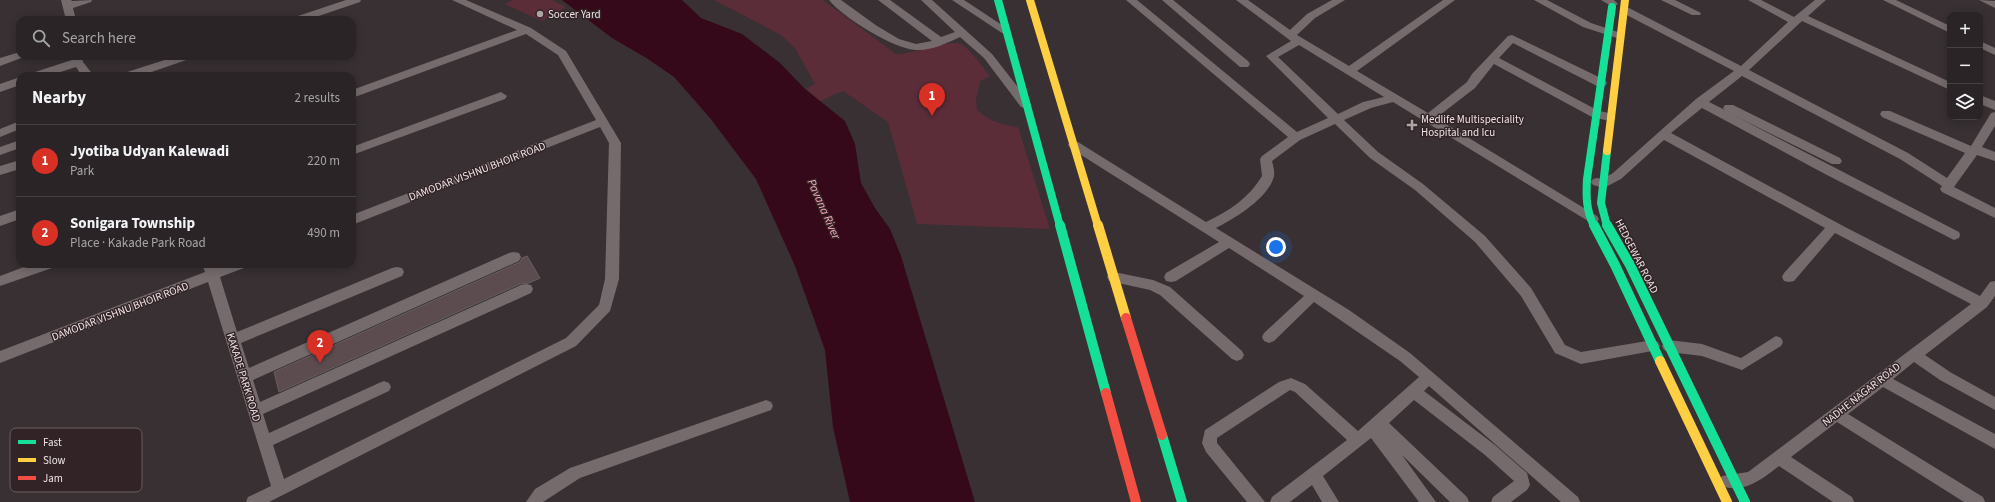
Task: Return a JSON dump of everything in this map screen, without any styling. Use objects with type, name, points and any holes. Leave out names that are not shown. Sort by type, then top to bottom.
[{"type":"main road","points":[[998,0],[1136,502]]},
{"type":"main road","points":[[1030,0],[1182,502]]},
{"type":"main road","points":[[1610,1],[1609,33],[1587,180],[1586,200],[1589,216],[1615,266],[1727,502]]},
{"type":"main road","name":"HEDGEWAR ROAD","points":[[1625,5],[1610,118],[1601,203],[1607,226],[1630,265],[1745,502]]},
{"type":"main road","points":[[1056,127],[1068,126]]},
{"type":"main road","points":[[1033,128],[1045,127]]},
{"type":"street","points":[[70,16],[67,3],[87,0]]},
{"type":"street","points":[[308,16],[356,0]]},
{"type":"street","points":[[254,502],[571,342],[605,307],[612,279],[615,144],[562,53],[527,30],[457,0]]},
{"type":"street","points":[[834,0],[899,44],[916,47],[939,42],[962,33]]},
{"type":"street","points":[[883,0],[939,42]]},
{"type":"street","points":[[926,0],[988,56],[1027,106]]},
{"type":"street","points":[[956,0],[1006,31]]},
{"type":"street","points":[[1131,0],[1296,137]]},
{"type":"street","points":[[1167,0],[1244,64]]},
{"type":"street","points":[[1241,0],[1295,38],[1607,226]]},
{"type":"street","points":[[1349,71],[1450,0]]},
{"type":"street","points":[[1539,0],[1587,26],[1622,36]]},
{"type":"street","points":[[1666,0],[1696,13]]},
{"type":"street","points":[[1753,0],[1947,85]]},
{"type":"street","points":[[1587,180],[1604,184],[1617,176],[1703,99],[1741,71],[1821,0]]},
{"type":"street","points":[[1888,0],[1947,29]]},
{"type":"street","points":[[1984,0],[1995,5]]},
{"type":"street","points":[[1332,1],[1310,16],[1295,38],[1271,56],[1335,120],[1374,155],[1419,187],[1480,239],[1526,292],[1560,348],[1581,358],[1653,346]]},
{"type":"street","points":[[1625,5],[1741,71],[1904,156],[1949,186]]},
{"type":"street","points":[[356,93],[527,30]]},
{"type":"street","points":[[1428,119],[1471,84],[1476,76],[1512,38],[1601,83]]},
{"type":"street","points":[[1983,46],[1995,52]]},
{"type":"street","points":[[0,62],[16,56]]},
{"type":"street","points":[[46,72],[75,60]]},
{"type":"street","points":[[78,60],[85,72]]},
{"type":"street","points":[[140,72],[176,60]]},
{"type":"street","points":[[1492,60],[1596,114],[1610,118]]},
{"type":"street","points":[[0,88],[16,82]]},
{"type":"street","points":[[356,150],[501,96]]},
{"type":"street","points":[[1207,227],[1236,213],[1253,197],[1268,176],[1266,159],[1296,137],[1366,105],[1395,98]]},
{"type":"street","points":[[1703,99],[1836,161]]},
{"type":"street","points":[[1703,99],[1829,171],[1954,235]]},
{"type":"street","points":[[1983,100],[1995,106]]},
{"type":"street","points":[[1886,114],[1974,151],[1995,157]]},
{"type":"street","points":[[1995,116],[1974,151],[1946,189],[1995,213]]},
{"type":"street","name":"DAMODAR VISHNU BHOIR ROAD","points":[[356,218],[602,122]]},
{"type":"street","points":[[0,133],[16,127]]},
{"type":"street","points":[[1663,134],[1835,227],[1990,296]]},
{"type":"street","points":[[0,151],[16,145]]},
{"type":"street","points":[[1074,145],[1344,314],[1404,357],[1572,502]]},
{"type":"street","points":[[0,172],[16,166]]},
{"type":"street","points":[[0,221],[16,215]]},
{"type":"street","points":[[1789,277],[1828,232],[1835,227]]},
{"type":"street","points":[[1172,277],[1230,242]]},
{"type":"street","points":[[244,377],[514,257]]},
{"type":"street","points":[[0,282],[37,268]]},
{"type":"street","name":"DAMODAR VISHNU BHOIR ROAD","points":[[0,357],[210,269]]},
{"type":"street","name":"KAKADE PARK ROAD","points":[[210,269],[280,490]]},
{"type":"street","points":[[233,340],[397,272]]},
{"type":"street","points":[[1114,277],[1153,285],[1164,291],[1238,355]]},
{"type":"street","points":[[255,411],[526,289]]},
{"type":"street","points":[[1270,337],[1313,295]]},
{"type":"street","name":"NADHE NAGAR ROAD","points":[[1717,481],[1752,479],[1990,296]]},
{"type":"street","points":[[1669,346],[1702,350],[1742,364],[1776,342]]},
{"type":"street","points":[[1913,354],[1945,376],[1995,404]]},
{"type":"street","points":[[1279,502],[1376,425],[1414,392],[1428,377]]},
{"type":"street","points":[[1881,379],[1995,442]]},
{"type":"street","points":[[1257,502],[1211,447],[1209,438],[1210,435],[1284,386],[1291,384],[1300,388],[1358,440]]},
{"type":"street","points":[[264,442],[384,387]]},
{"type":"street","points":[[1414,392],[1490,450],[1522,478],[1522,485],[1499,502]]},
{"type":"street","points":[[534,502],[540,494],[575,473],[766,406]]},
{"type":"street","points":[[1836,414],[1978,502]]},
{"type":"street","points":[[1376,425],[1428,502]]},
{"type":"street","points":[[1376,425],[1460,502]]},
{"type":"street","points":[[1778,458],[1846,502]]},
{"type":"street","points":[[1314,475],[1331,502]]},
{"type":"shaded area","name":"Soccer Yard","points":[[512,0],[552,0],[566,7],[542,21],[505,4]]},
{"type":"shaded area","points":[[714,0],[823,0],[896,54],[903,54],[950,43],[958,43],[963,45],[990,76],[980,81],[976,99],[977,110],[996,122],[1018,127],[1050,229],[917,224],[888,122],[843,91],[820,101],[806,89],[815,84],[795,48],[781,35]]},
{"type":"water","name":"Pavana River","points":[[562,0],[682,0],[701,18],[742,34],[780,63],[805,89],[845,121],[855,144],[861,183],[875,208],[890,229],[901,256],[975,502],[850,502],[833,427],[825,350],[795,266],[756,179],[710,118],[674,77],[648,59],[612,38]]},
{"type":"building","points":[[527,256],[540,278],[529,283],[520,284],[279,392],[274,372],[520,262],[522,258]]},
{"type":"traffic: fast","points":[[998,0],[1106,393]]},
{"type":"traffic: fast","points":[[1612,7],[1587,179],[1586,200],[1589,216],[1615,265],[1660,361]]},
{"type":"traffic: fast","points":[[1607,151],[1601,203],[1607,226],[1630,265],[1745,502]]},
{"type":"traffic: fast","points":[[1162,435],[1182,502]]},
{"type":"traffic: slow","points":[[1030,0],[1126,318]]},
{"type":"traffic: slow","points":[[1607,151],[1625,0]]},
{"type":"traffic: slow","points":[[1660,361],[1727,502]]},
{"type":"traffic: jam","points":[[1126,318],[1162,435]]},
{"type":"traffic: jam","points":[[1106,393],[1136,502]]},
{"type":"place","name":"Soccer Yard","points":[[540,14]]},
{"type":"place","name":"Jyotiba Udyan Kalewadi","points":[[932,116]]},
{"type":"place","name":"Medlife Multispeciality Hospital and Icu","points":[[1412,125]]},
{"type":"place","name":"Sonigara Township","points":[[320,363]]}]
